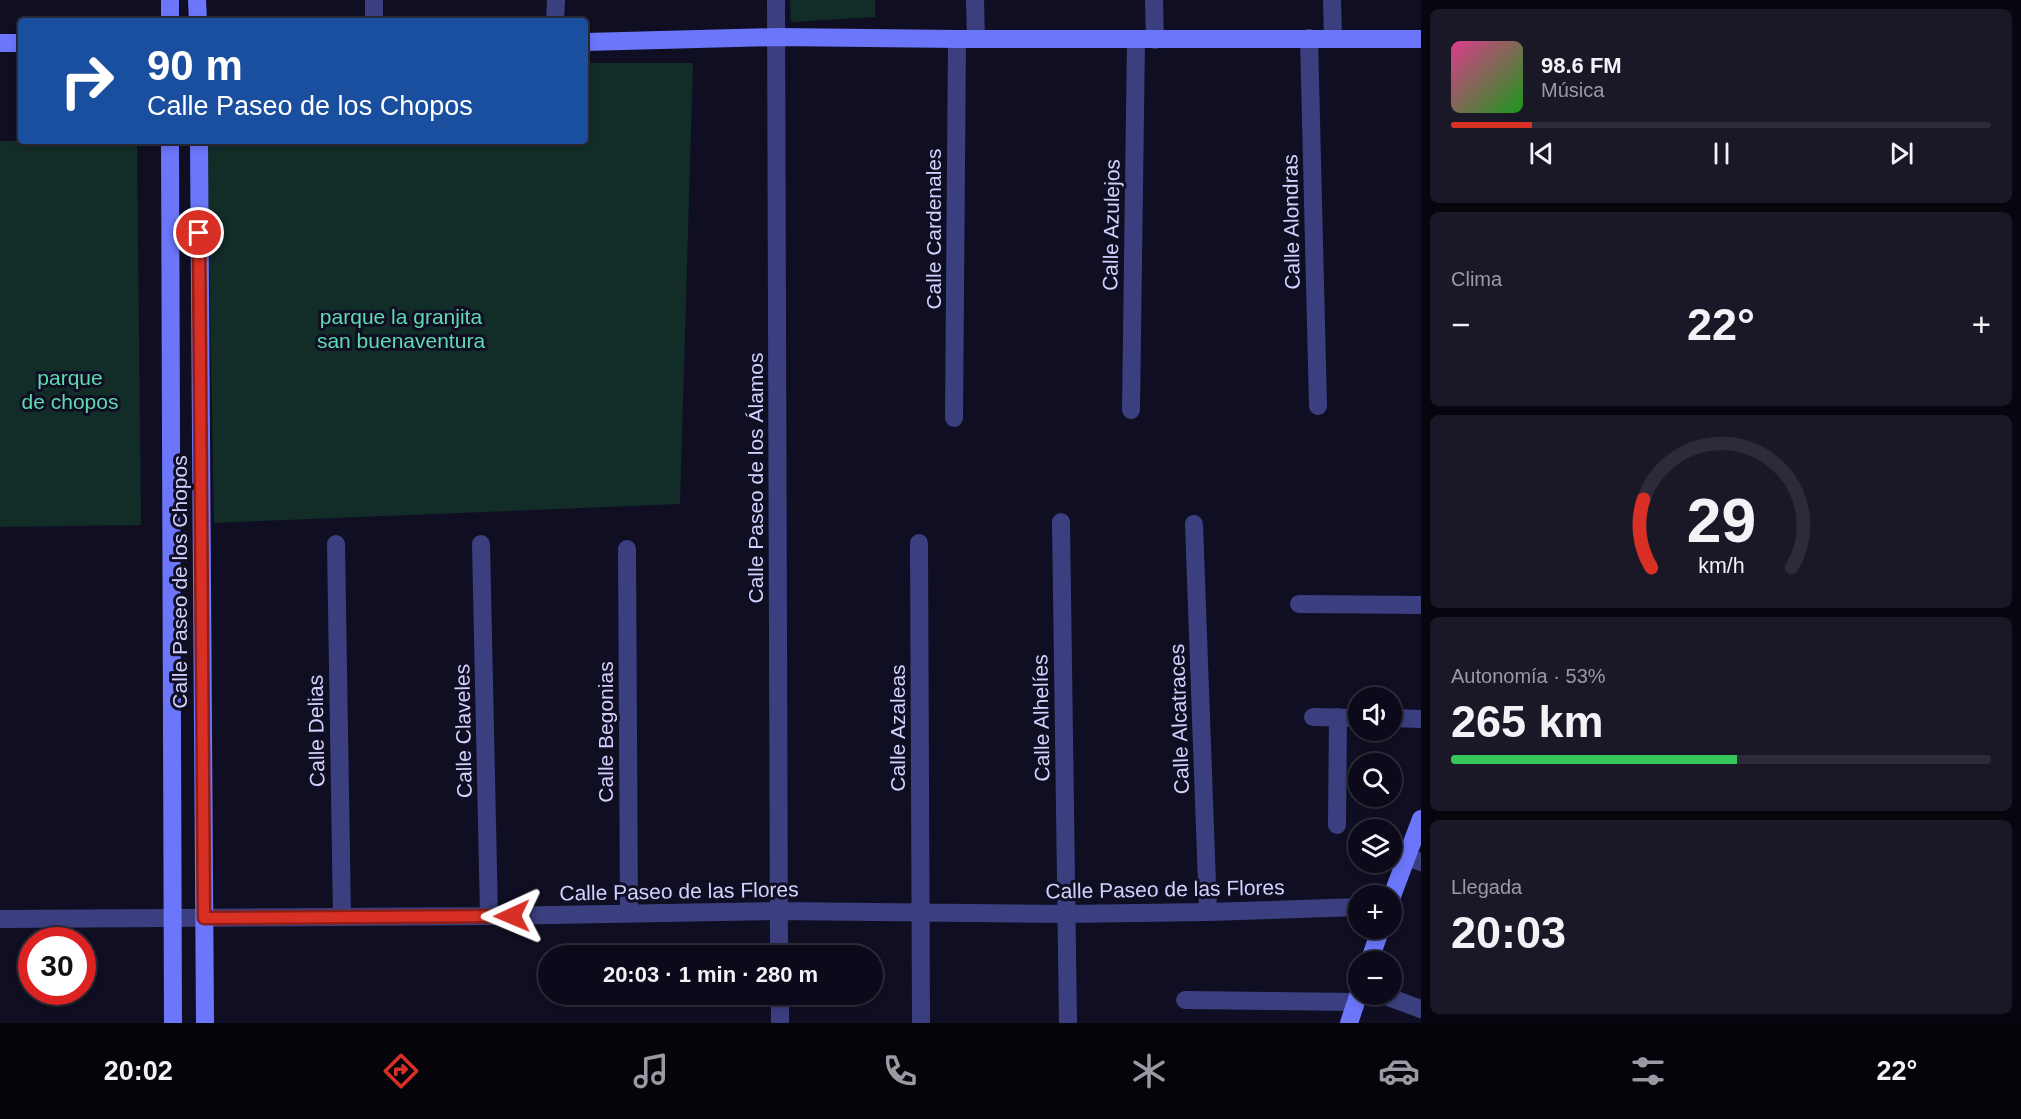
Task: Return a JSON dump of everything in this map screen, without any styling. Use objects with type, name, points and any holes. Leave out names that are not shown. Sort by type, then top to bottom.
[{"type":"main road","points":[[170,0],[170,18]]},
{"type":"main road","points":[[197,0],[198,18]]},
{"type":"main road","points":[[588,42],[777,37],[1155,40],[1421,39]]},
{"type":"main road","points":[[0,43],[18,43]]},
{"type":"main road","name":"Calle Paseo de los Chopos","points":[[170,144],[173,1023]]},
{"type":"main road","name":"Calle Paseo de los Chopos","points":[[199,144],[206,1023]]},
{"type":"main road","points":[[1399,885],[1414,860],[1421,819]]},
{"type":"main road","points":[[1349,1023],[1355,1005]]},
{"type":"street","points":[[374,0],[374,18]]},
{"type":"street","points":[[555,18],[556,0]]},
{"type":"street","name":"Calle Paseo de los Álamos","points":[[776,0],[779,945]]},
{"type":"street","points":[[975,0],[976,39]]},
{"type":"street","points":[[1154,0],[1155,40]]},
{"type":"street","points":[[1332,0],[1334,39]]},
{"type":"street","name":"Calle Alondras","points":[[1309,38],[1318,406]]},
{"type":"street","name":"Calle Cardenales","points":[[954,418],[957,39]]},
{"type":"street","name":"Calle Azulejos","points":[[1131,410],[1136,39]]},
{"type":"street","name":"Calle Alhelíes","points":[[1061,522],[1068,1023]]},
{"type":"street","name":"Calle Alcatraces","points":[[1194,524],[1209,912]]},
{"type":"street","name":"Calle Azaleas","points":[[920,543],[921,1023]]},
{"type":"street","name":"Calle Delias","points":[[336,544],[342,917]]},
{"type":"street","name":"Calle Claveles","points":[[481,544],[489,916]]},
{"type":"street","name":"Calle Begonias","points":[[627,549],[629,914]]},
{"type":"street","points":[[1299,604],[1421,605]]},
{"type":"street","points":[[1314,717],[1348,717]]},
{"type":"street","points":[[1337,825],[1338,717]]},
{"type":"street","points":[[1402,718],[1421,719]]},
{"type":"street","name":"Calle Paseo de las Flores","points":[[0,919],[489,916],[779,911],[1066,914],[1348,907]]},
{"type":"street","points":[[1185,1000],[1348,998]]},
{"type":"street","points":[[1402,1002],[1421,1008]]},
{"type":"street","points":[[780,1005],[780,1023]]},
{"type":"green space","points":[[790,0],[875,0],[875,17],[791,22]]},
{"type":"green space","name":"parque la granjita san buenaventura","points":[[588,63],[693,63],[680,504],[214,523],[207,144],[588,144]]},
{"type":"green space","name":"parque de chopos","points":[[0,141],[18,141],[18,144],[137,144],[141,525],[0,527]]},
{"type":"route","points":[[199,233],[204,918],[512,916]]}]
